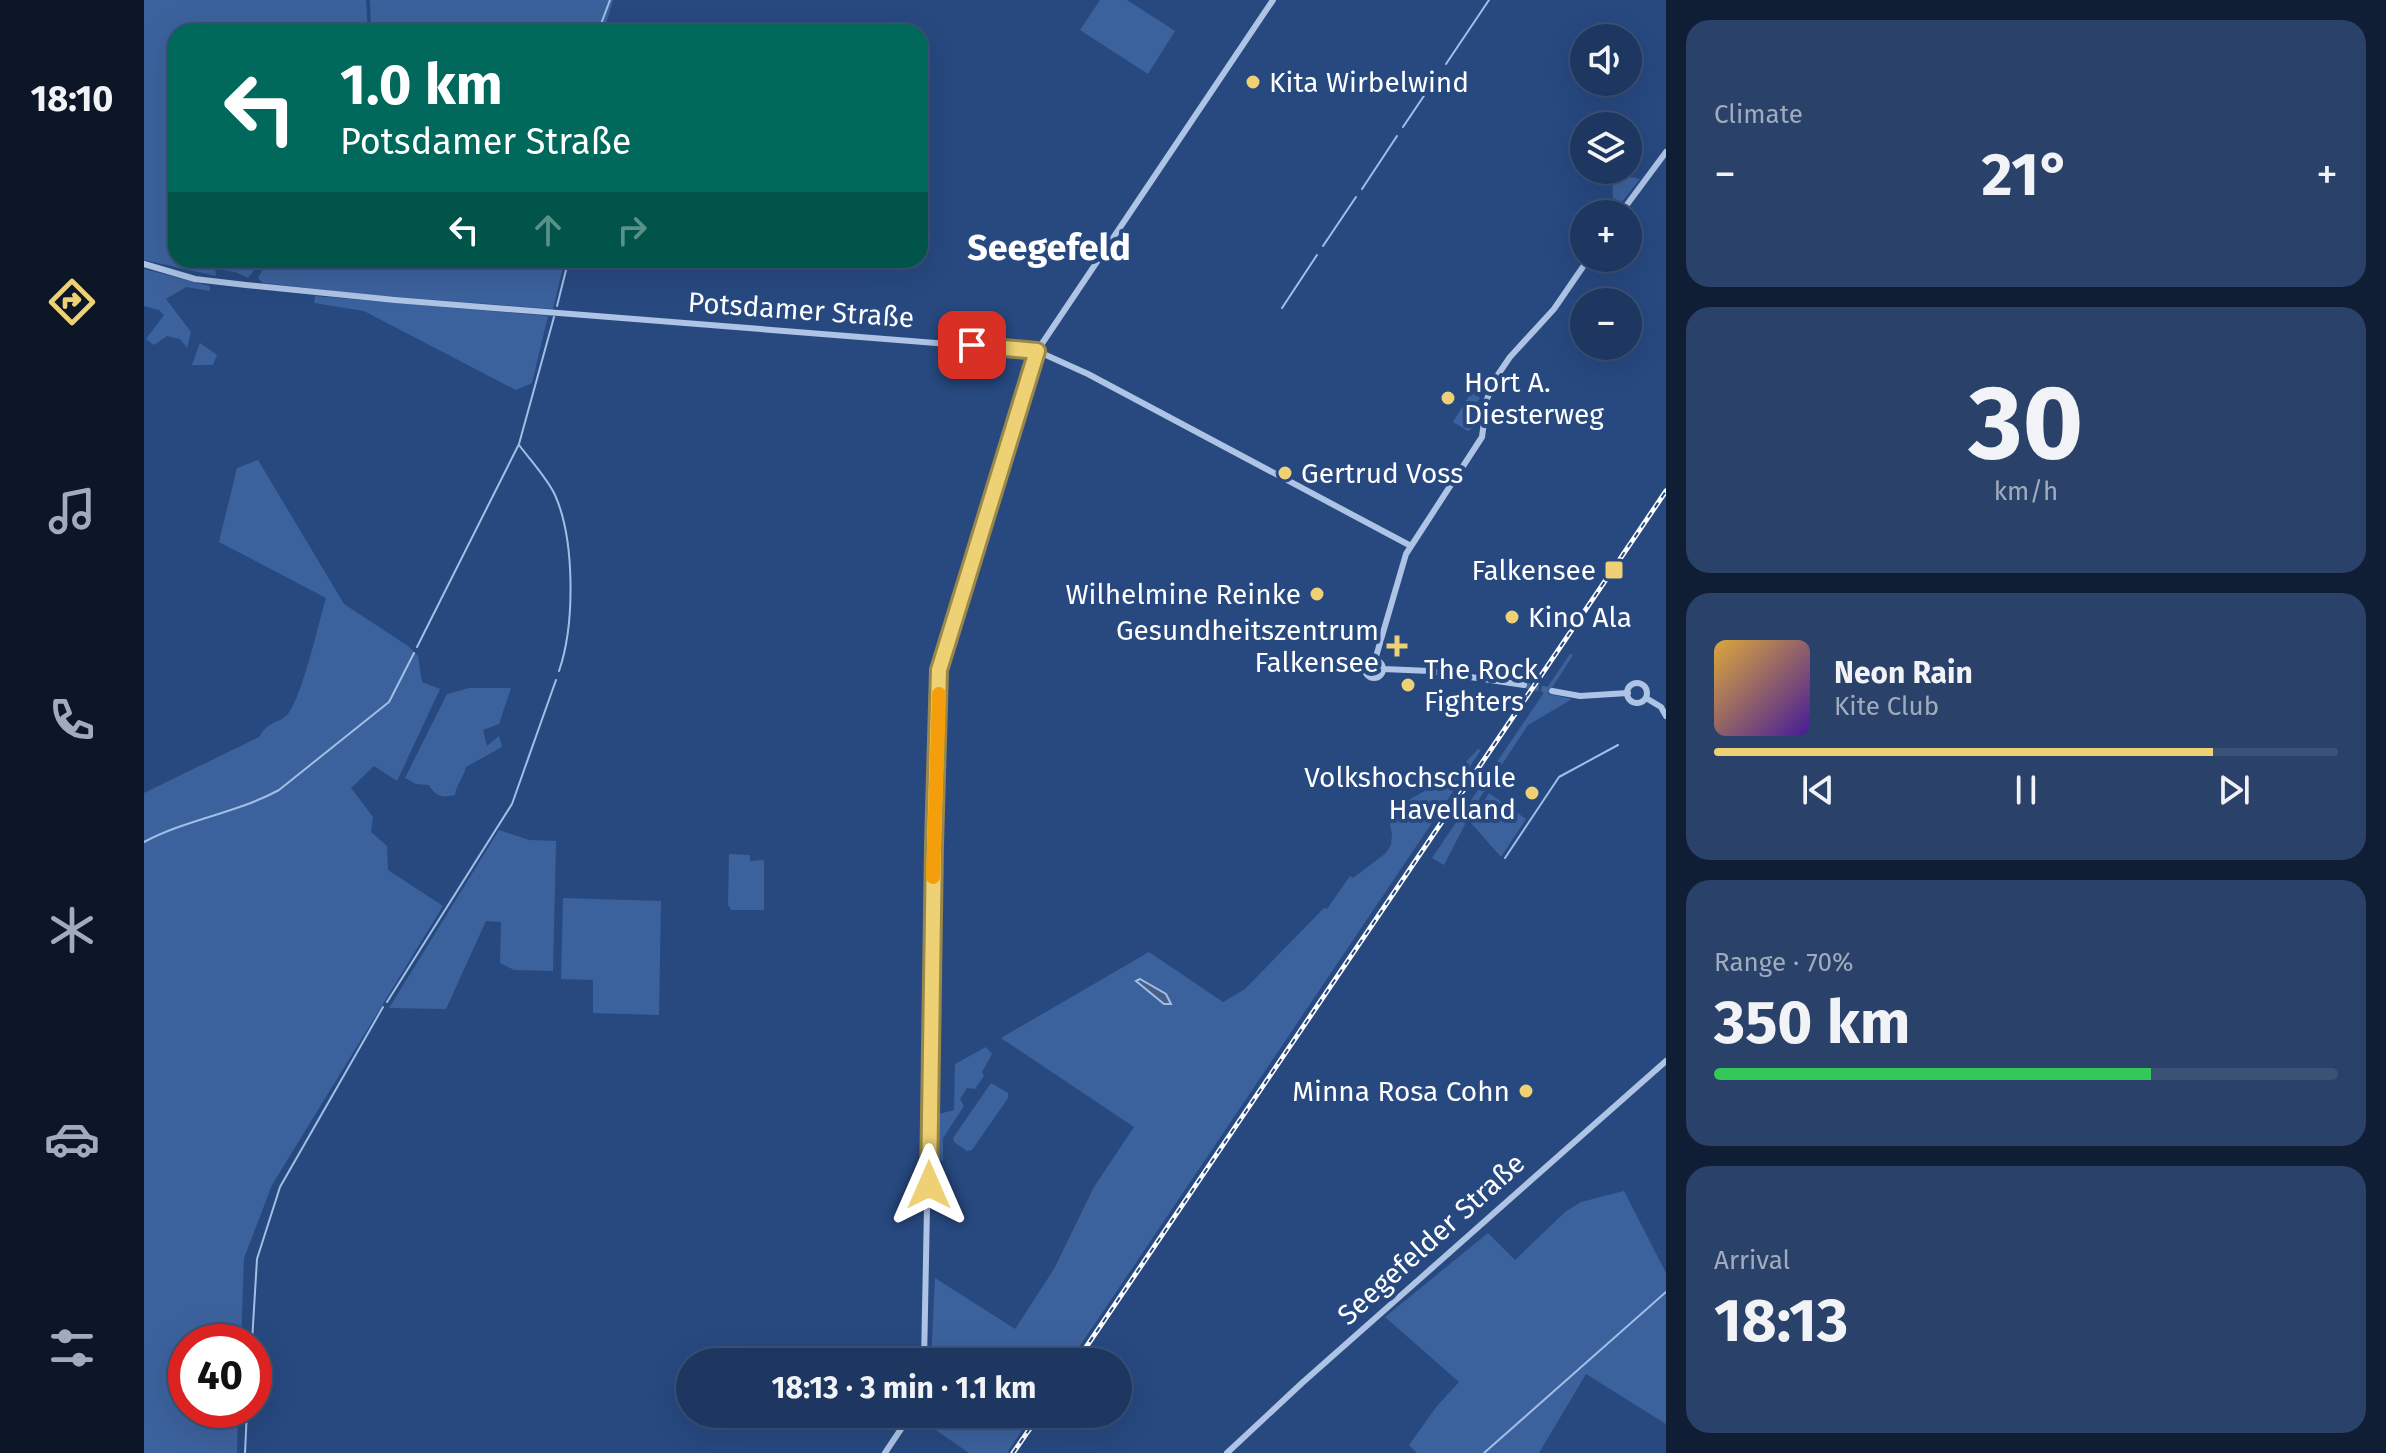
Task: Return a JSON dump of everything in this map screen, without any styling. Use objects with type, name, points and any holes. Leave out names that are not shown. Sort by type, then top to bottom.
[{"type":"street","points":[[924,1348],[939,670],[1037,351],[1273,0]]},
{"type":"street","points":[[1630,200],[1666,152]]},
{"type":"street","name":"Potsdamer Straße","points":[[144,264],[195,279],[261,287],[1037,351],[1087,374],[1411,546]]},
{"type":"street","points":[[1375,660],[1403,564],[1411,546],[1476,448],[1485,429],[1487,399],[1495,379],[1512,355],[1554,309],[1579,272]]},
{"type":"street","points":[[1375,660],[1366,663],[1366,674],[1375,678],[1383,669]]},
{"type":"street","points":[[1375,660],[1383,669]]},
{"type":"street","points":[[1383,669],[1430,671],[1524,685]]},
{"type":"street","points":[[1628,693],[1633,684],[1641,684],[1647,692],[1646,698]]},
{"type":"street","points":[[1552,691],[1580,696],[1628,693]]},
{"type":"street","points":[[1628,693],[1636,703],[1646,698]]},
{"type":"street","points":[[1646,698],[1661,707],[1666,716]]},
{"type":"street","name":"Seegefelder Straße","points":[[1227,1453],[1666,1061]]},
{"type":"street","points":[[885,1453],[902,1428]]},
{"type":"shaded area","points":[[144,0],[366,0],[368,24],[168,24],[168,265],[144,260]]},
{"type":"shaded area","points":[[370,0],[613,0],[606,24],[371,24]]},
{"type":"shaded area","points":[[1100,0],[1127,0],[1175,31],[1148,74],[1080,30]]},
{"type":"shaded area","points":[[1612,184],[1636,184],[1624,200],[1613,198]]},
{"type":"shaded area","points":[[180,268],[256,268],[248,278],[215,269],[216,276]]},
{"type":"shaded area","points":[[264,268],[562,268],[553,309],[371,295],[263,283],[258,278]]},
{"type":"shaded area","points":[[144,269],[210,286],[210,291],[186,287],[166,299],[191,332],[187,348],[180,339],[167,336],[154,345],[146,339],[164,315],[159,310],[144,306]]},
{"type":"shaded area","points":[[315,296],[548,316],[532,383],[516,390],[364,311],[314,303]]},
{"type":"shaded area","points":[[200,343],[217,355],[213,365],[192,365]]},
{"type":"shaded area","points":[[1469,389],[1480,398],[1477,402],[1478,424],[1468,431],[1453,422],[1469,396],[1466,394]]},
{"type":"shaded area","points":[[258,460],[344,604],[408,646],[418,656],[422,682],[440,689],[397,781],[374,766],[351,788],[373,817],[371,832],[387,846],[388,870],[443,906],[272,1185],[244,1258],[242,1324],[168,1324],[168,1428],[238,1428],[237,1453],[144,1453],[144,793],[259,737],[267,727],[288,714],[304,676],[326,598],[219,542],[237,468]]},
{"type":"shaded area","points":[[1570,654],[1573,655],[1548,694],[1572,699],[1528,725],[1474,807],[1444,865],[1432,858]]},
{"type":"shaded area","points":[[469,688],[511,688],[499,724],[483,730],[487,746],[499,736],[502,747],[466,767],[455,795],[440,796],[429,785],[416,784],[405,778],[447,694]]},
{"type":"shaded area","points":[[1478,749],[1481,750],[1078,1348],[932,1348],[935,1278],[1015,1329],[1054,1269],[1094,1187],[1134,1127],[1001,1038],[1149,952],[1223,1002],[1245,989],[1324,908],[1327,909],[1350,876],[1353,878],[1386,853],[1391,844],[1390,825],[1396,807],[1455,774]]},
{"type":"shaded area","points":[[1489,793],[1526,819],[1501,857],[1471,823]]},
{"type":"shaded area","points":[[499,830],[529,840],[556,841],[553,971],[514,970],[500,963],[501,922],[486,921],[446,1009],[389,1008]]},
{"type":"shaded area","points":[[729,854],[750,855],[750,861],[764,860],[764,910],[731,910],[728,905]]},
{"type":"shaded area","points":[[563,898],[661,901],[659,1015],[593,1013],[593,980],[561,979]]},
{"type":"shaded area","points":[[1140,979],[1166,994],[1171,1004],[1164,1004],[1136,981]]},
{"type":"shaded area","points":[[986,1047],[992,1054],[982,1072],[984,1076],[975,1089],[967,1088],[960,1099],[964,1106],[943,1138],[943,1161],[938,1160],[939,1114],[954,1110],[955,1064]]},
{"type":"shaded area","points":[[991,1083],[1008,1093],[1008,1098],[972,1150],[967,1151],[953,1138]]},
{"type":"shaded area","points":[[1624,1191],[1666,1273],[1666,1424],[1586,1374],[1539,1453],[1417,1453],[1409,1445],[1459,1382],[1385,1317],[1488,1233],[1515,1260],[1565,1212],[1581,1202]]},
{"type":"shaded area","points":[[933,1428],[1024,1428],[1007,1453],[969,1453]]},
{"type":"waterway","points":[[601,24],[610,0]]},
{"type":"waterway","points":[[1446,64],[1489,0]]},
{"type":"waterway","points":[[1403,127],[1438,75]]},
{"type":"waterway","points":[[1362,189],[1397,136]]},
{"type":"waterway","points":[[1323,246],[1356,197]]},
{"type":"waterway","points":[[1282,308],[1317,255]]},
{"type":"waterway","points":[[557,306],[566,268]]},
{"type":"waterway","points":[[417,647],[519,444],[554,317]]},
{"type":"waterway","points":[[519,445],[555,495],[566,535],[570,607],[559,671]]},
{"type":"waterway","points":[[144,842],[279,790],[389,702],[414,653]]},
{"type":"waterway","points":[[387,1002],[512,804],[556,680]]},
{"type":"waterway","points":[[1505,858],[1559,777],[1618,745]]},
{"type":"waterway","points":[[253,1324],[257,1259],[280,1187],[383,1007]]},
{"type":"waterway","points":[[1484,1453],[1666,1292]]},
{"type":"waterway","points":[[245,1453],[246,1428]]},
{"type":"tunnel","points":[[1524,685],[1552,691]]},
{"type":"railway","points":[[1085,1348],[1666,491]]},
{"type":"railway","points":[[1013,1453],[1030,1428]]},
{"type":"slow traffic","points":[[933,877],[939,694]]},
{"type":"place","name":"Kita Wirbelwind","points":[[1253,82]]},
{"type":"place","name":"Hort A. Diesterweg","points":[[1448,398]]},
{"type":"place","name":"Gertrud Voss","points":[[1285,473]]},
{"type":"place","name":"Falkensee","points":[[1614,570]]},
{"type":"place","name":"Wilhelmine Reinke","points":[[1317,594]]},
{"type":"place","name":"Kino Ala","points":[[1512,617]]},
{"type":"place","name":"Gesundheitszentrum Falkensee","points":[[1397,646]]},
{"type":"place","name":"The Rock Fighters","points":[[1408,685]]},
{"type":"place","name":"Volkshochschule Havelland","points":[[1532,793]]},
{"type":"place","name":"Minna Rosa Cohn","points":[[1526,1091]]},
{"type":"district","name":"Seegefeld","points":[[1049,248]]},
{"type":"route","points":[[929,1185],[939,670],[1037,351],[972,345]]}]
